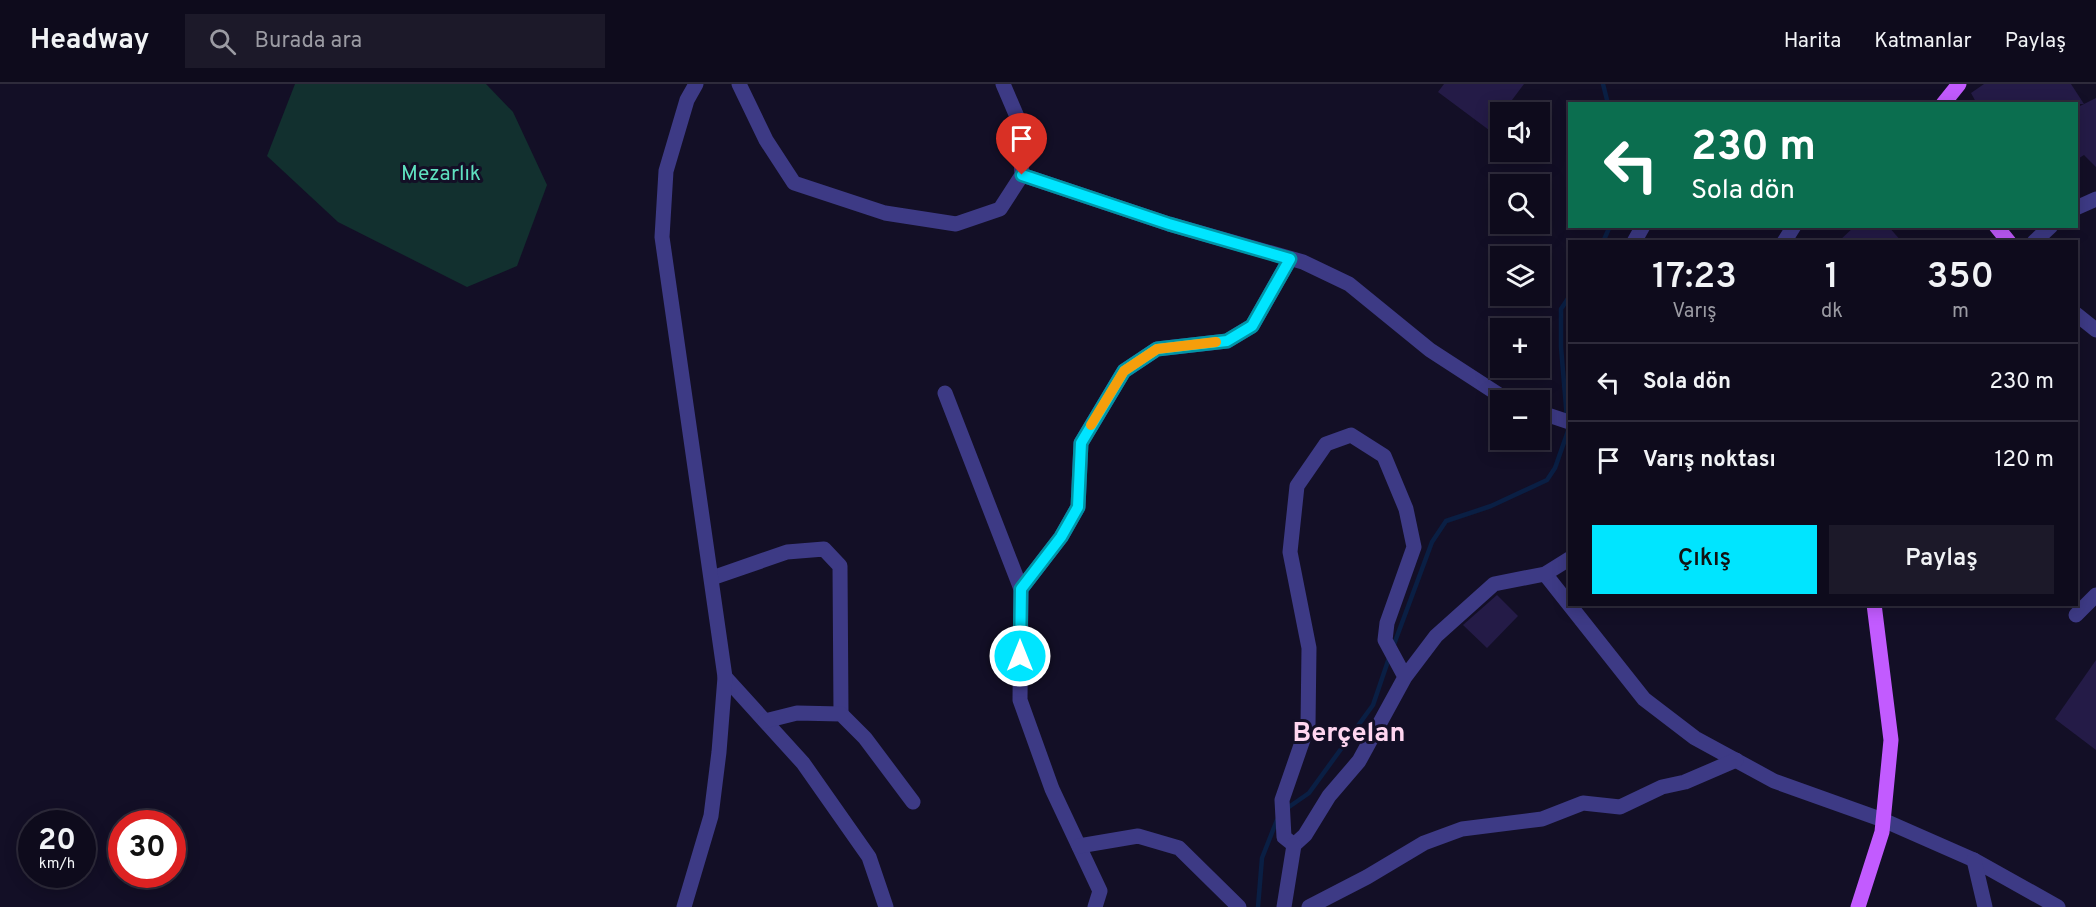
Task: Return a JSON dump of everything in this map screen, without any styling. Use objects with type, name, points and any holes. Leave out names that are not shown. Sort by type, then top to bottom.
[{"type":"main road","points":[[1945,102],[1959,84]]},
{"type":"main road","points":[[1998,228],[2007,240]]},
{"type":"main road","points":[[1858,907],[1882,832],[1891,740],[1874,606]]},
{"type":"street","points":[[684,907],[711,816],[725,677],[662,237],[666,171],[687,100],[696,84]]},
{"type":"street","points":[[740,84],[766,140],[794,183],[885,213],[956,224],[1000,209],[1022,175],[1018,118],[1003,84]]},
{"type":"street","points":[[1022,175],[1169,224],[1303,262],[1349,284],[1430,350],[1492,390]]},
{"type":"street","points":[[2078,207],[2096,199]]},
{"type":"street","points":[[2036,240],[2049,228]]},
{"type":"street","points":[[1021,589],[1061,537],[1078,507],[1081,443],[1124,371],[1157,349],[1227,341],[1252,326],[1290,259]]},
{"type":"street","points":[[2078,316],[2096,330]]},
{"type":"street","points":[[945,393],[1021,589],[1020,700],[1052,789],[1100,891],[1095,907]]},
{"type":"street","points":[[1550,416],[1568,422]]},
{"type":"street","points":[[1294,845],[1284,837],[1282,800],[1308,725],[1309,648],[1290,552],[1297,486],[1326,444],[1352,435],[1384,456],[1406,509],[1413,548],[1387,622],[1385,640],[1405,677]]},
{"type":"street","points":[[712,578],[787,552],[824,549],[840,566],[841,714]]},
{"type":"street","points":[[1284,907],[1294,845],[1305,836],[1329,796],[1359,761],[1405,677],[1436,636],[1494,584],[1545,574],[1568,560]]},
{"type":"street","points":[[1545,574],[1568,603]]},
{"type":"street","points":[[2076,615],[2096,595]]},
{"type":"street","points":[[1570,606],[1644,699],[1695,738],[1774,781],[1884,820],[1974,860],[2058,907]]},
{"type":"street","points":[[725,677],[803,763],[869,856],[886,907]]},
{"type":"street","points":[[765,722],[797,713],[841,714],[865,738],[913,801]]},
{"type":"street","points":[[1309,907],[1367,877],[1424,843],[1462,828],[1542,819],[1583,803],[1620,807],[1662,787],[1685,782],[1736,760]]},
{"type":"street","points":[[1079,846],[1138,836],[1179,848],[1239,907]]},
{"type":"street","points":[[1974,860],[1985,907]]},
{"type":"green space","name":"Mezarlık","points":[[295,84],[486,84],[513,112],[547,185],[517,266],[467,287],[338,222],[267,156]]},
{"type":"building","points":[[1444,84],[1524,84],[1510,102],[1490,102],[1489,130],[1438,92]]},
{"type":"building","points":[[1984,84],[2071,84],[2084,104],[2078,104],[2078,102],[1976,102],[1971,93]]},
{"type":"building","points":[[2096,98],[2096,167],[2084,155],[2078,159],[2078,107]]},
{"type":"building","points":[[1853,228],[1890,228],[1900,240],[1840,240]]},
{"type":"building","points":[[1497,595],[1518,616],[1487,648],[1463,625]]},
{"type":"building","points":[[2096,660],[2096,750],[2055,719]]},
{"type":"waterway","points":[[1603,84],[1608,102]]},
{"type":"waterway","points":[[1604,240],[1609,228]]},
{"type":"waterway","points":[[1568,298],[1561,309],[1561,347],[1568,431]]},
{"type":"waterway","points":[[1393,647],[1432,542],[1446,521],[1491,506],[1547,480],[1555,468],[1568,431]]},
{"type":"waterway","points":[[1286,809],[1309,793],[1373,705],[1389,658]]},
{"type":"waterway","points":[[1258,907],[1262,858],[1277,820]]},
{"type":"slow traffic","points":[[1091,425],[1124,371],[1157,349],[1216,342]]},
{"type":"district","name":"Berçelan","points":[[1349,734]]},
{"type":"route","points":[[1020,656],[1021,589],[1061,537],[1078,507],[1081,443],[1124,371],[1157,349],[1227,341],[1252,326],[1290,259],[1169,224],[1022,175]]}]
